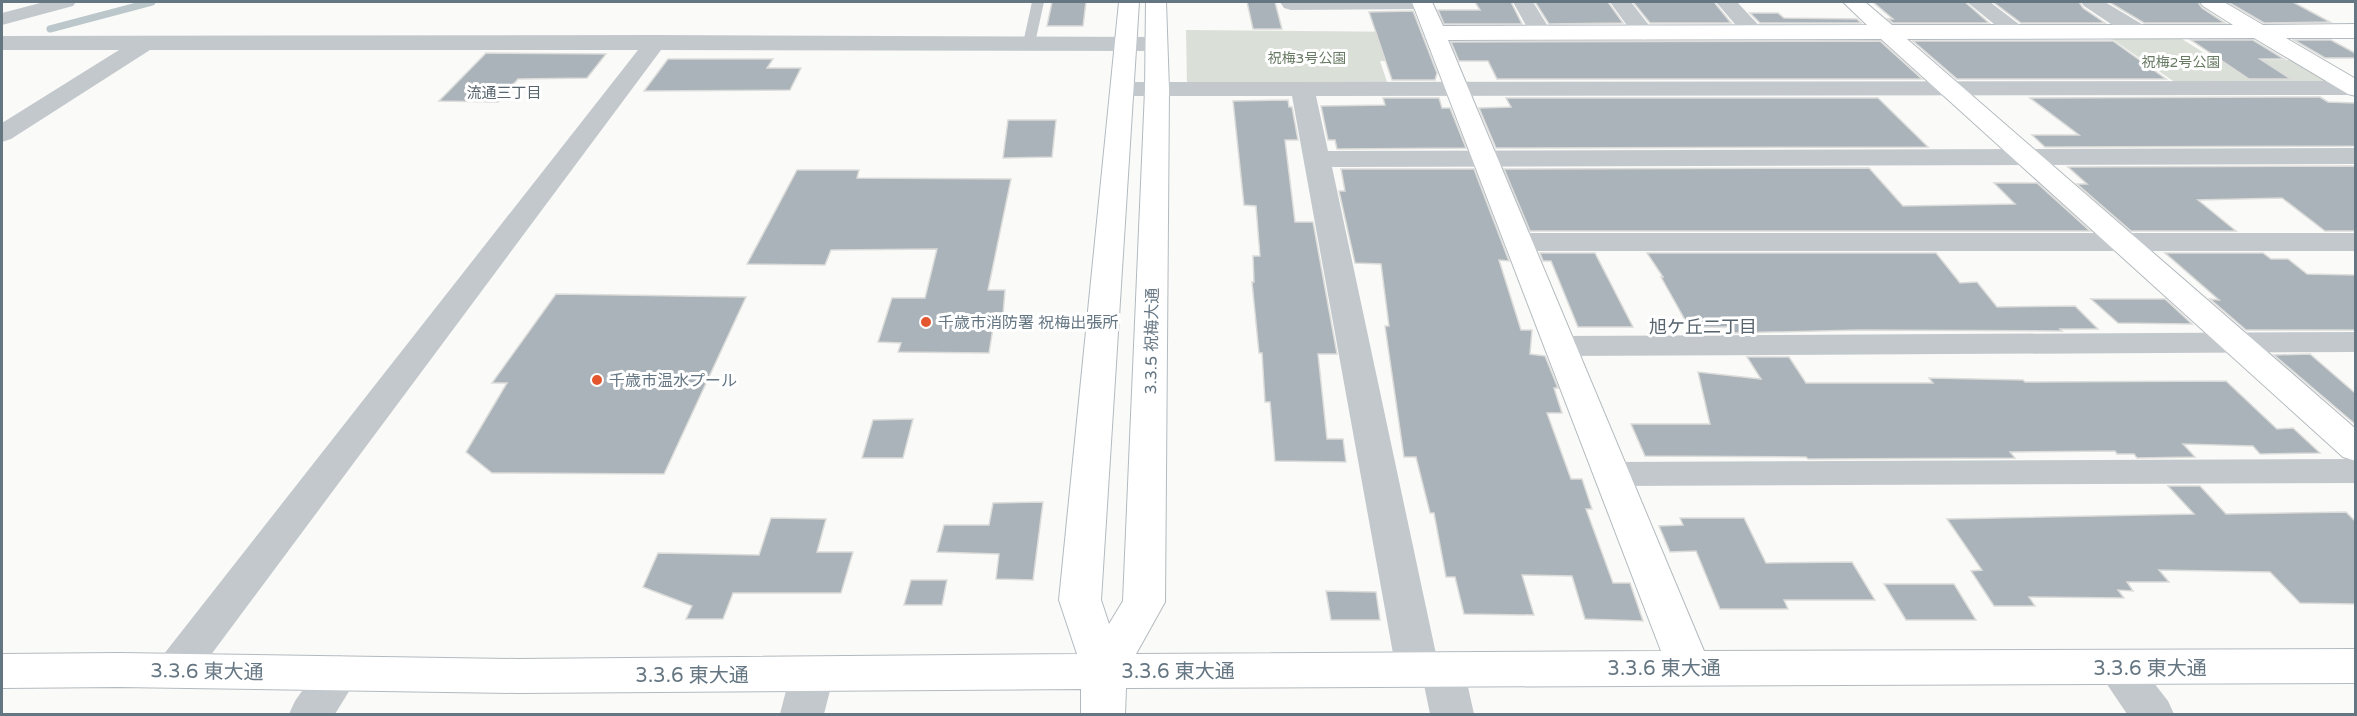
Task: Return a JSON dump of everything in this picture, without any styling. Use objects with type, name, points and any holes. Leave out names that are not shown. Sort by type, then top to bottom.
[{"type":"street","points":[[2,19],[66,2]]},
{"type":"street","name":"3.3.5 祝梅大通","points":[[1104,670],[1144,602],[1157,90],[1139,43],[1129,2]]},
{"type":"street","name":"3.3.5 祝梅大通","points":[[1103,714],[1104,670],[1080,600],[1122,89],[1156,2]]},
{"type":"street","points":[[1290,2],[1291,4],[1422,2],[1689,668]]},
{"type":"street","points":[[1522,2],[1541,33]]},
{"type":"street","points":[[1620,2],[1644,33]]},
{"type":"street","points":[[1726,2],[1754,32]]},
{"type":"street","points":[[1853,2],[2355,449]]},
{"type":"street","points":[[1977,2],[2018,32]]},
{"type":"street","points":[[2091,2],[2137,31]]},
{"type":"street","points":[[2210,2],[2355,88]]},
{"type":"street","points":[[1434,33],[2355,31]]},
{"type":"street","points":[[175,671],[656,42]]},
{"type":"street","points":[[2,43],[1139,43]]},
{"type":"street","points":[[2,134],[144,44]]},
{"type":"street","points":[[1122,89],[2355,88]]},
{"type":"street","points":[[1303,89],[1316,159],[1430,670],[1452,714]]},
{"type":"street","points":[[1316,159],[2355,156]]},
{"type":"street","points":[[1518,242],[2355,242]]},
{"type":"street","points":[[1560,346],[2355,342]]},
{"type":"street","points":[[1611,474],[2355,471]]},
{"type":"street","name":"3.3.6 東大通","points":[[2,671],[339,672],[518,676],[807,695],[1104,670],[2355,666]]},
{"type":"street","points":[[2118,668],[2152,714]]},
{"type":"street","points":[[311,714],[339,672]]},
{"type":"lane","points":[[1029,43],[1038,2]]},
{"type":"green space","name":"祝梅3号公園","points":[[1186,30],[1418,32],[1403,61],[1380,61],[1388,85],[1187,84]]},
{"type":"green space","name":"祝梅2号公園","points":[[2109,37],[2179,37],[2215,60],[2295,60],[2335,84],[2179,85]]},
{"type":"building","points":[[1052,2],[1086,2],[1083,26],[1047,26]]},
{"type":"building","points":[[1247,2],[1275,2],[1282,29],[1253,29]]},
{"type":"building","points":[[1475,2],[1511,2],[1522,24],[1444,24],[1438,10],[1480,10]]},
{"type":"building","points":[[1535,2],[1608,2],[1623,23],[1549,24]]},
{"type":"building","points":[[1633,2],[1714,2],[1731,23],[1650,23]]},
{"type":"building","points":[[1873,2],[1965,2],[1989,23],[1893,23],[1888,19],[1893,19]]},
{"type":"building","points":[[1993,2],[2079,2],[2083,8],[2105,23],[2021,23]]},
{"type":"building","points":[[2109,2],[2198,2],[2202,8],[2225,23],[2144,23]]},
{"type":"building","points":[[2228,2],[2293,2],[2330,22],[2264,23]]},
{"type":"building","points":[[1413,11],[1437,73],[1435,80],[1392,80],[1369,12]]},
{"type":"building","points":[[1750,13],[1778,13],[1784,18],[1857,19],[1861,23],[1760,23]]},
{"type":"building","points":[[2191,40],[2253,40],[2284,59],[2260,59],[2291,79],[2249,79]]},
{"type":"building","points":[[2294,40],[2331,40],[2355,53],[2355,58],[2325,58]]},
{"type":"building","points":[[1880,41],[1922,79],[1497,79],[1488,61],[1459,61],[1451,42]]},
{"type":"building","points":[[1913,41],[2113,41],[2166,79],[1957,79]]},
{"type":"building","points":[[486,53],[606,54],[587,78],[518,79],[498,102],[439,101]]},
{"type":"building","points":[[668,59],[773,59],[767,68],[801,68],[790,90],[644,91]]},
{"type":"building","points":[[2320,97],[2328,102],[2355,103],[2355,146],[2045,147],[2032,135],[2079,135],[2030,98]]},
{"type":"building","points":[[1383,98],[1439,98],[1442,108],[1450,108],[1466,148],[1337,149],[1335,140],[1328,140],[1321,106],[1385,105]]},
{"type":"building","points":[[1506,98],[1878,98],[1928,147],[1496,148],[1479,108],[1511,107]]},
{"type":"building","points":[[1288,100],[1289,107],[1292,107],[1298,140],[1285,140],[1295,222],[1313,222],[1337,354],[1318,354],[1327,439],[1343,439],[1346,462],[1275,461],[1270,402],[1265,402],[1262,353],[1259,353],[1252,282],[1254,282],[1253,256],[1260,256],[1256,206],[1244,205],[1233,101]]},
{"type":"building","points":[[1008,120],[1056,120],[1052,157],[1003,158]]},
{"type":"building","points":[[2355,166],[2355,231],[2325,231],[2282,198],[2198,200],[2236,231],[2131,231],[2077,184],[2087,184],[2068,167]]},
{"type":"building","points":[[1869,168],[1903,206],[2015,204],[1994,183],[2037,183],[2090,231],[1530,231],[1504,169]]},
{"type":"building","points":[[1341,169],[1474,169],[1509,261],[1499,260],[1521,330],[1532,330],[1530,354],[1545,356],[1558,388],[1554,388],[1562,413],[1547,413],[1571,479],[1582,479],[1592,509],[1586,509],[1613,583],[1630,583],[1643,621],[1585,619],[1572,576],[1522,575],[1534,615],[1464,614],[1455,577],[1446,577],[1434,513],[1430,513],[1416,457],[1404,457],[1385,326],[1389,326],[1381,264],[1355,263],[1339,191],[1345,191]]},
{"type":"building","points":[[797,170],[859,170],[857,178],[1011,179],[988,290],[1005,290],[1003,315],[995,315],[989,353],[898,352],[901,343],[878,342],[892,298],[925,298],[937,249],[831,250],[825,265],[747,264]]},
{"type":"building","points":[[1540,253],[1595,253],[1633,327],[1578,327],[1551,261],[1543,261]]},
{"type":"building","points":[[1647,253],[1936,253],[1960,283],[1977,282],[1997,307],[2075,306],[2098,329],[1732,333],[1729,327],[1689,327],[1661,277],[1663,277]]},
{"type":"building","points":[[2165,253],[2263,253],[2271,259],[2288,259],[2307,274],[2355,275],[2355,330],[2246,330],[2210,299],[2219,300]]},
{"type":"building","points":[[556,294],[746,297],[664,474],[492,473],[466,452],[507,383],[492,383]]},
{"type":"building","points":[[2091,299],[2165,299],[2192,324],[2118,323]]},
{"type":"building","points":[[2310,354],[2355,393],[2355,424],[2274,355]]},
{"type":"building","points":[[1747,357],[1789,357],[1806,383],[1933,383],[1929,378],[2023,380],[2025,382],[2226,381],[2277,429],[2293,428],[2320,453],[2260,454],[2253,446],[2183,444],[2195,457],[2137,458],[2134,454],[2117,454],[2115,451],[2010,452],[2015,458],[1808,459],[1806,457],[1645,456],[1631,424],[1710,424],[1698,372],[1761,379]]},
{"type":"building","points":[[913,419],[903,458],[862,458],[873,420]]},
{"type":"building","points":[[2168,486],[2200,486],[2226,514],[2346,512],[2355,521],[2355,604],[2300,603],[2270,572],[2159,570],[2169,582],[2127,582],[2133,591],[2118,590],[2124,598],[2029,597],[2035,606],[1994,606],[1971,571],[1982,570],[1947,519],[2194,514]]},
{"type":"building","points":[[1043,502],[1033,580],[996,579],[999,554],[937,552],[944,525],[989,525],[993,503]]},
{"type":"building","points":[[771,518],[826,519],[817,552],[853,552],[841,593],[733,593],[723,619],[686,619],[692,606],[643,587],[658,553],[759,555]]},
{"type":"building","points":[[1680,518],[1744,518],[1766,563],[1852,562],[1875,600],[1784,600],[1788,609],[1720,609],[1696,551],[1670,552],[1659,526],[1683,525]]},
{"type":"building","points":[[911,580],[947,580],[942,605],[904,605]]},
{"type":"building","points":[[1884,584],[1954,584],[1976,620],[1906,620]]},
{"type":"building","points":[[1326,591],[1376,592],[1380,620],[1331,620]]},
{"type":"waterway","points":[[50,29],[152,2]]},
{"type":"place","name":"千歳市消防署 祝梅出張所","points":[[926,322]]},
{"type":"place","name":"千歳市温水プール","points":[[597,380]]},
{"type":"district","name":"流通三丁目","points":[[504,93]]},
{"type":"district","name":"旭ケ丘二丁目","points":[[1703,327]]}]
